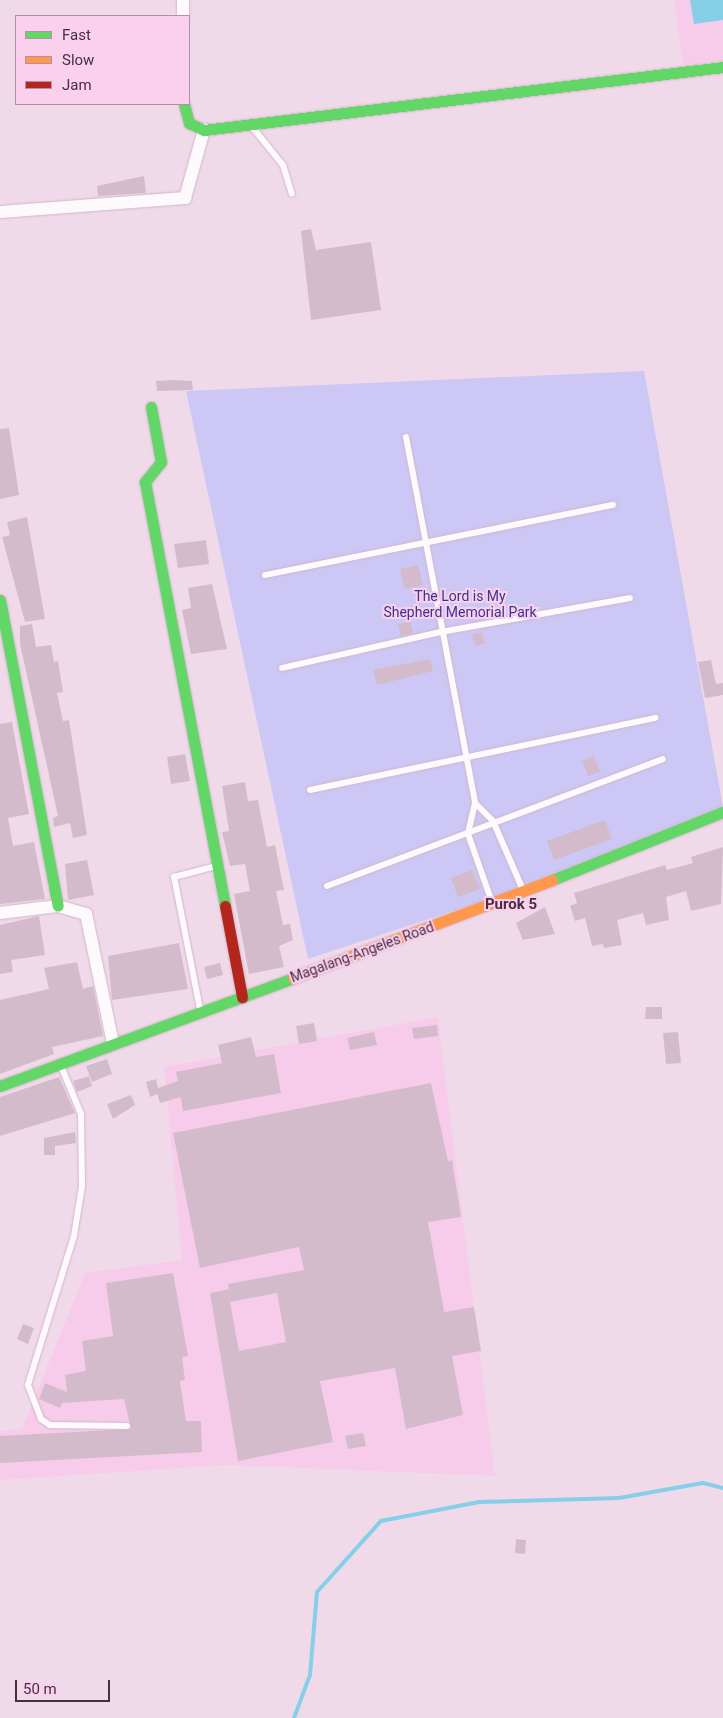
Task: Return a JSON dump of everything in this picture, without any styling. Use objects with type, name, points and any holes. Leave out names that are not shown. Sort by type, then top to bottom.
[{"type":"street","points":[[182,0],[183,15]]},
{"type":"street","points":[[184,105],[189,123],[204,130],[723,67]]},
{"type":"street","points":[[0,212],[184,198],[204,130]]},
{"type":"street","points":[[151,407],[161,462],[146,482],[242,997]]},
{"type":"street","points":[[0,600],[58,906]]},
{"type":"street","name":"Magalang-Angeles Road","points":[[0,1086],[112,1043],[493,904],[723,812]]},
{"type":"street","points":[[0,913],[58,906],[86,914],[92,929],[112,1043]]},
{"type":"lane","points":[[249,124],[283,165],[292,194]]},
{"type":"lane","points":[[406,437],[441,632],[475,802],[468,834],[493,904]]},
{"type":"lane","points":[[265,575],[424,541],[613,505]]},
{"type":"lane","points":[[282,668],[441,632],[630,598]]},
{"type":"lane","points":[[310,790],[466,756],[656,718]]},
{"type":"lane","points":[[326,886],[468,834],[493,821],[663,759]]},
{"type":"lane","points":[[475,802],[493,821],[523,891]]},
{"type":"lane","points":[[200,1012],[174,877],[217,866]]},
{"type":"lane","points":[[60,1064],[81,1114],[82,1186],[74,1236],[28,1386],[41,1419],[50,1425],[127,1426]]},
{"type":"shaded area","points":[[674,0],[723,0],[723,61],[683,65]]},
{"type":"shaded area","points":[[438,1017],[495,1476],[227,1465],[0,1480],[0,1431],[22,1429],[85,1273],[182,1260],[164,1067]]},
{"type":"green space","name":"The Lord is My Shepherd Memorial Park","points":[[644,371],[723,807],[528,886],[308,959],[186,391]]},
{"type":"water","points":[[690,0],[723,0],[723,20],[694,24]]},
{"type":"building","points":[[144,176],[146,193],[98,196],[97,186]]},
{"type":"building","points":[[311,229],[316,250],[371,242],[381,310],[311,320],[301,231]]},
{"type":"building","points":[[156,381],[192,381],[193,390],[157,391]]},
{"type":"building","points":[[9,428],[19,495],[0,499],[0,429]]},
{"type":"building","points":[[27,517],[45,619],[25,622],[2,537],[10,535],[7,522]]},
{"type":"building","points":[[206,540],[209,564],[178,568],[174,544]]},
{"type":"building","points":[[418,565],[423,585],[405,589],[400,569]]},
{"type":"building","points":[[212,584],[227,649],[191,654],[182,610],[191,608],[188,588]]},
{"type":"building","points":[[410,621],[413,633],[401,636],[398,624]]},
{"type":"building","points":[[32,624],[36,647],[51,645],[54,662],[58,661],[63,692],[57,693],[63,721],[69,720],[87,835],[73,838],[70,823],[54,827],[53,818],[58,816],[20,644],[20,626]]},
{"type":"building","points":[[482,632],[485,644],[475,646],[472,635]]},
{"type":"building","points":[[430,659],[433,671],[377,685],[373,670]]},
{"type":"building","points":[[711,660],[716,684],[723,683],[723,695],[705,698],[698,662]]},
{"type":"building","points":[[12,722],[29,814],[8,818],[13,846],[34,842],[45,899],[0,904],[0,724]]},
{"type":"building","points":[[185,754],[190,781],[171,784],[167,757]]},
{"type":"building","points":[[594,756],[600,772],[588,776],[582,761]]},
{"type":"building","points":[[245,782],[248,801],[258,800],[267,847],[275,845],[284,890],[276,891],[283,925],[290,924],[293,940],[279,946],[284,967],[249,974],[234,894],[250,891],[245,864],[230,866],[222,832],[229,831],[222,786]]},
{"type":"building","points":[[605,820],[612,839],[554,860],[547,841]]},
{"type":"building","points":[[723,847],[721,904],[691,911],[686,891],[666,897],[669,920],[646,925],[643,913],[617,920],[622,945],[604,948],[603,944],[592,946],[585,918],[575,921],[570,906],[577,903],[574,893],[665,865],[667,870],[693,863],[691,857]]},
{"type":"building","points":[[87,860],[94,895],[68,900],[65,864]]},
{"type":"building","points":[[472,870],[480,889],[458,897],[451,878]]},
{"type":"building","points":[[545,907],[555,934],[523,940],[516,923]]},
{"type":"building","points":[[39,916],[45,955],[11,960],[13,972],[0,974],[0,925]]},
{"type":"building","points":[[179,943],[188,989],[112,1000],[108,956]]},
{"type":"building","points":[[77,962],[83,989],[93,986],[103,1036],[52,1047],[54,1054],[0,1074],[0,1000],[49,989],[44,968]]},
{"type":"building","points":[[220,963],[223,975],[207,979],[204,967]]},
{"type":"building","points":[[646,1007],[662,1007],[662,1019],[645,1019]]},
{"type":"building","points":[[314,1023],[317,1041],[299,1044],[296,1026]]},
{"type":"building","points":[[437,1025],[438,1036],[414,1039],[412,1028]]},
{"type":"building","points":[[374,1032],[377,1045],[350,1050],[347,1038]]},
{"type":"building","points":[[678,1032],[681,1063],[666,1064],[663,1033]]},
{"type":"building","points":[[251,1037],[256,1057],[274,1054],[281,1093],[183,1111],[181,1097],[160,1103],[157,1094],[150,1097],[146,1082],[156,1079],[158,1088],[178,1081],[176,1072],[222,1063],[218,1045]]},
{"type":"building","points":[[107,1059],[112,1074],[92,1082],[86,1066]]},
{"type":"building","points":[[89,1076],[92,1086],[77,1092],[73,1081]]},
{"type":"building","points":[[59,1077],[75,1113],[0,1136],[0,1097]]},
{"type":"building","points":[[431,1083],[448,1161],[452,1160],[461,1217],[428,1222],[444,1312],[474,1307],[481,1351],[452,1356],[463,1415],[406,1429],[395,1368],[320,1381],[333,1442],[238,1461],[210,1293],[229,1289],[228,1284],[304,1270],[299,1247],[200,1268],[173,1133]],"holes":[[[277,1293],[286,1342],[239,1351],[230,1302]]]},
{"type":"building","points":[[131,1095],[135,1105],[113,1119],[107,1104]]},
{"type":"building","points":[[75,1132],[76,1143],[55,1146],[55,1155],[44,1155],[44,1138]]},
{"type":"building","points":[[173,1273],[188,1356],[182,1357],[185,1380],[180,1381],[186,1421],[201,1421],[202,1452],[0,1463],[0,1436],[131,1429],[124,1399],[62,1403],[60,1408],[39,1399],[45,1383],[67,1392],[65,1375],[86,1371],[82,1341],[113,1336],[106,1283]]},
{"type":"building","points":[[23,1324],[34,1328],[28,1344],[17,1339]]},
{"type":"building","points":[[363,1433],[366,1446],[348,1449],[345,1436]]},
{"type":"building","points":[[516,1539],[526,1540],[525,1554],[515,1553]]},
{"type":"waterway","points":[[294,1718],[310,1675],[317,1592],[381,1521],[479,1502],[619,1498],[703,1483],[723,1488]]},
{"type":"traffic: fast","points":[[184,105],[189,123],[204,130],[723,67]]},
{"type":"traffic: fast","points":[[151,407],[161,462],[145,482],[225,906]]},
{"type":"traffic: fast","points":[[0,600],[58,906]]},
{"type":"traffic: fast","points":[[552,880],[723,812]]},
{"type":"traffic: fast","points":[[0,1086],[293,978]]},
{"type":"traffic: slow","points":[[293,978],[552,880]]},
{"type":"traffic: jam","points":[[225,906],[242,997]]},
{"type":"district","name":"Purok 5","points":[[511,905]]}]
